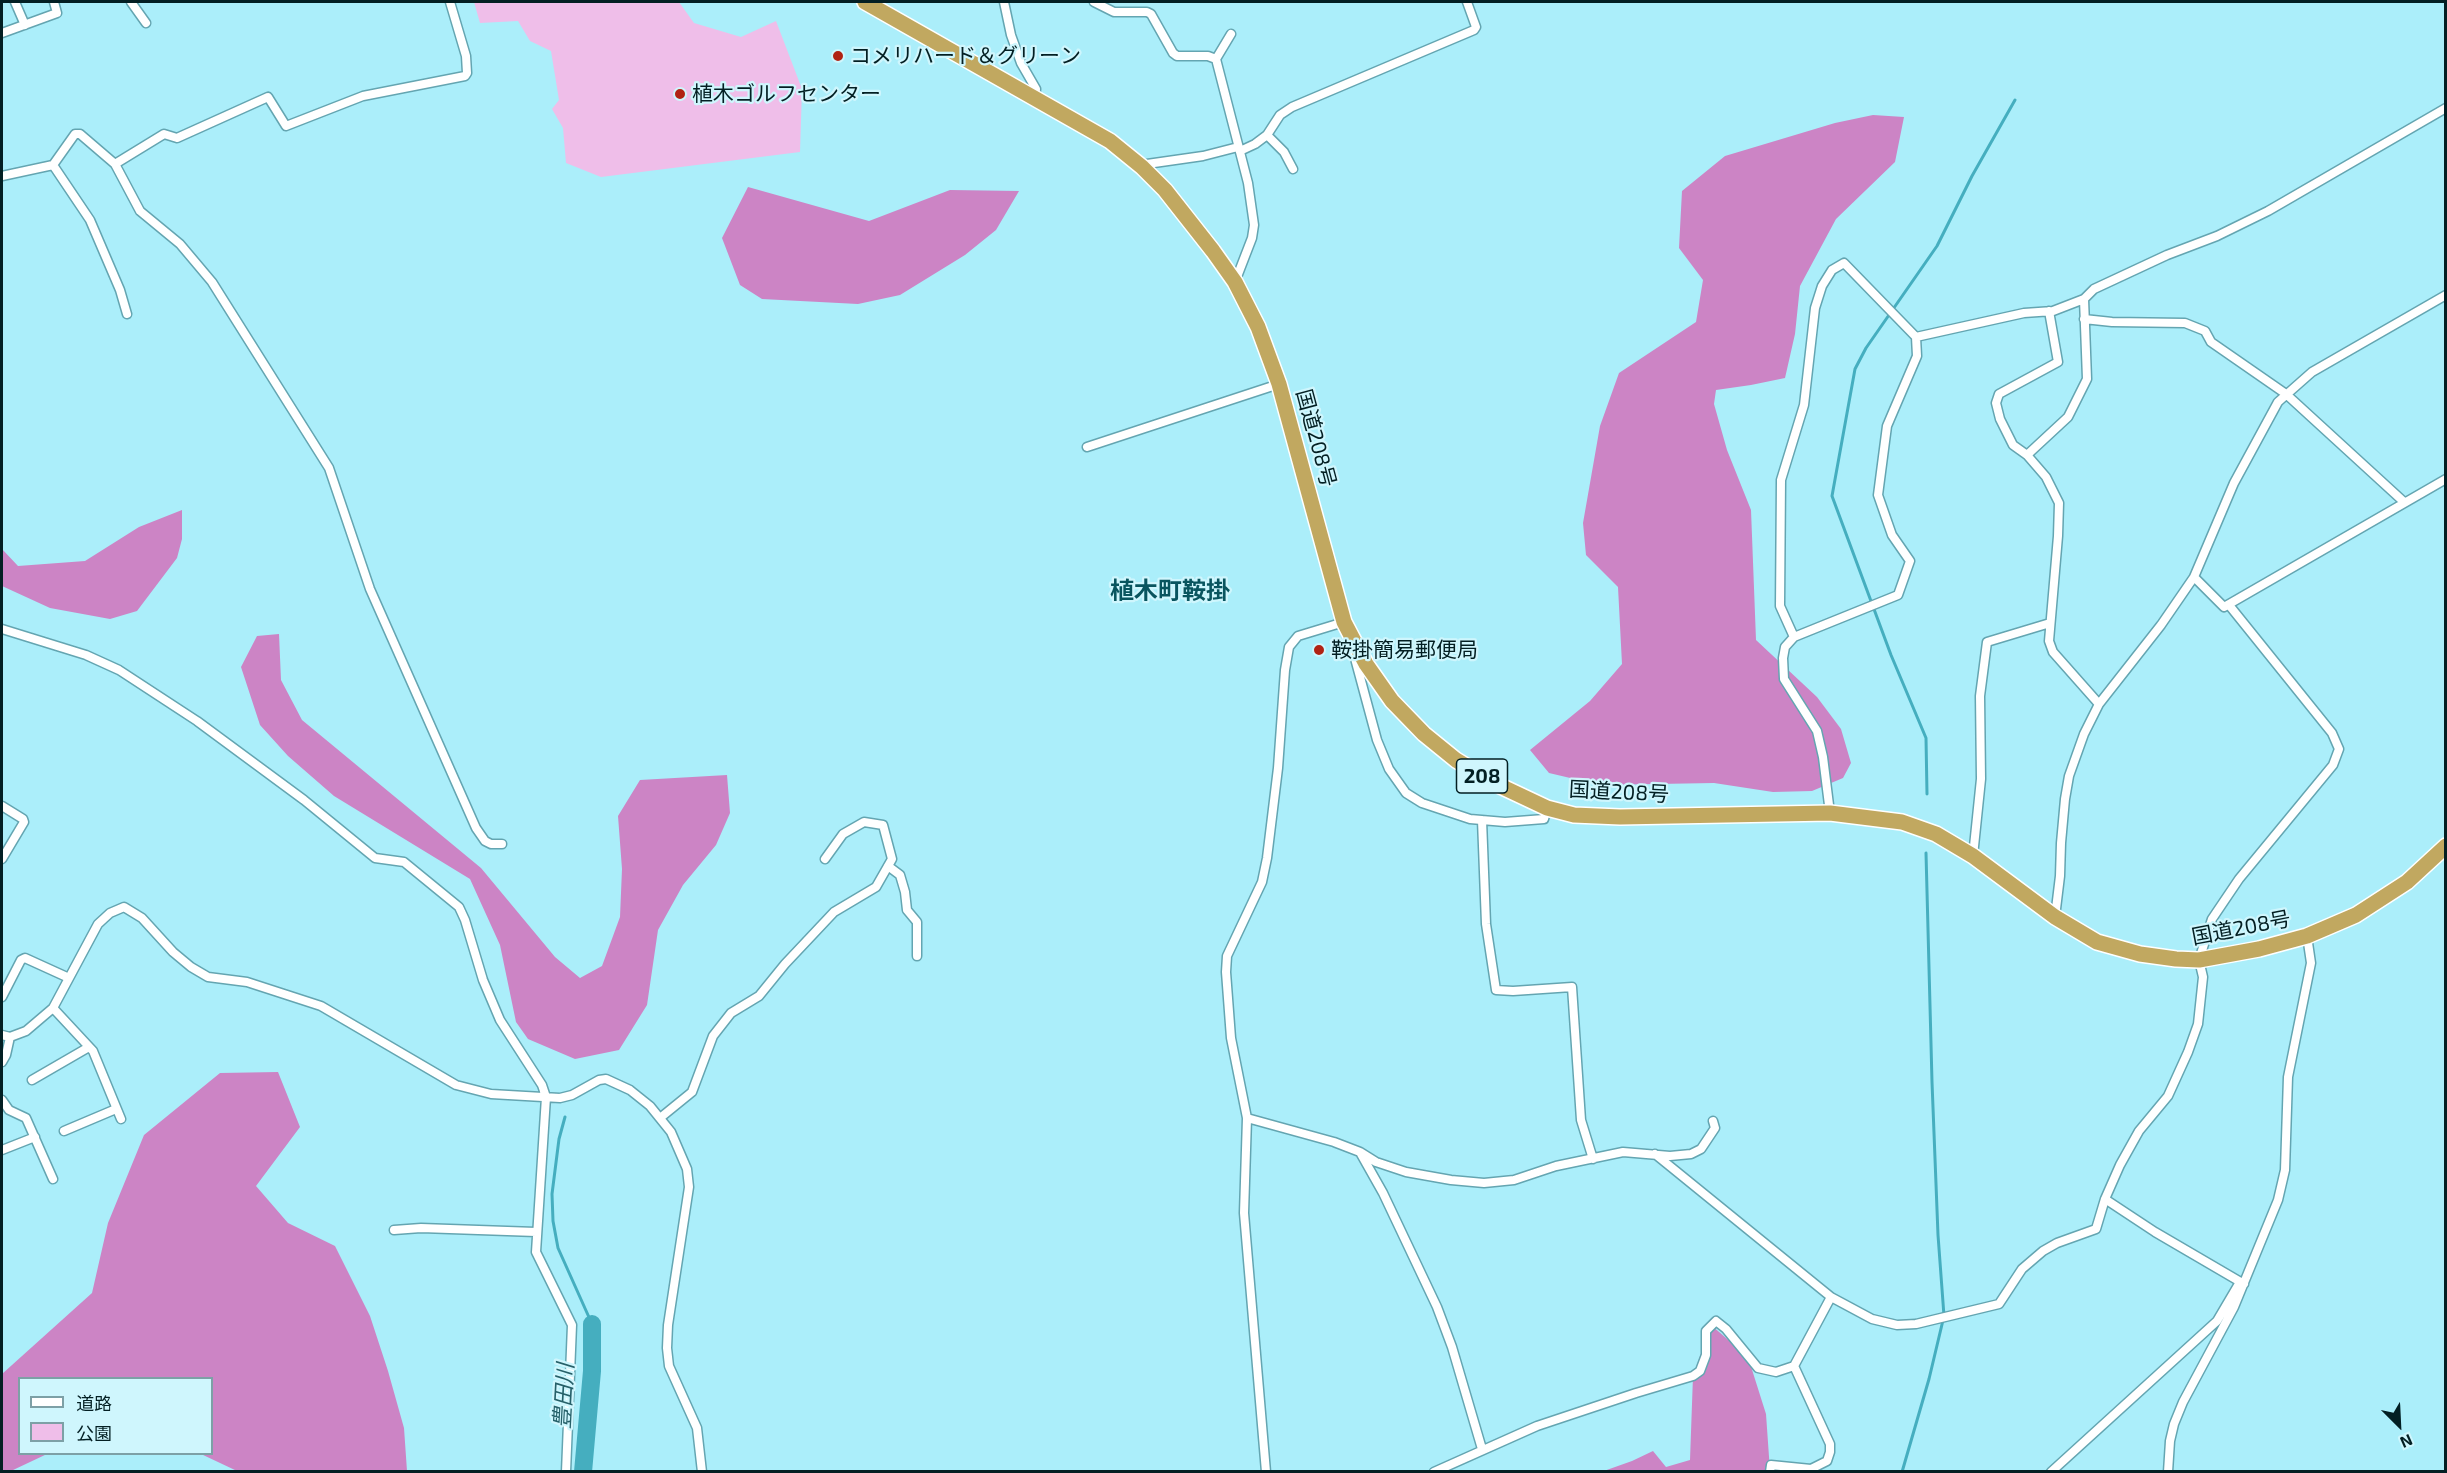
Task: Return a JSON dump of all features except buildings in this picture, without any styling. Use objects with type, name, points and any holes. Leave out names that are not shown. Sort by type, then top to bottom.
[{"type":"highway","name":"国道208号","points":[[865,2],[1110,141],[1142,167],[1194,228],[1235,282],[1258,327],[1279,384],[1344,622],[1372,674],[1392,701],[1425,734],[1466,766],[1494,783],[1547,808],[1574,815],[1620,817],[1830,813],[1902,822],[1936,834],[1973,856],[2055,917],[2097,942],[2140,954],[2199,960],[2259,950],[2307,936],[2356,915],[2407,882],[2445,846]]},
{"type":"street","points":[[15,2],[25,25]]},
{"type":"street","points":[[2,33],[57,13],[54,2]]},
{"type":"street","points":[[131,2],[146,23]]},
{"type":"street","points":[[115,164],[164,134],[177,138],[268,97],[286,126],[363,96],[465,76],[467,73],[466,56],[450,2]]},
{"type":"street","points":[[1004,2],[1011,35],[1021,63],[1035,88],[1035,99]]},
{"type":"street","points":[[1094,2],[1114,12],[1151,14],[1173,53],[1177,56],[1208,56],[1216,59]]},
{"type":"street","points":[[1142,167],[1147,164],[1203,156],[1255,144],[1267,135],[1280,115],[1292,107],[1474,30],[1476,27],[1467,2]]},
{"type":"street","points":[[1231,34],[1216,59],[1248,183],[1254,225],[1252,238],[1235,282]]},
{"type":"street","points":[[1916,337],[2024,313],[2049,311],[2084,299],[2094,290],[2167,255],[2217,236],[2268,211],[2445,108]]},
{"type":"street","points":[[2,176],[53,165],[75,134],[80,134],[115,164],[140,211],[180,244],[212,282],[329,468],[370,589],[479,836],[491,844],[502,844]]},
{"type":"street","points":[[1267,135],[1284,152],[1293,169]]},
{"type":"street","points":[[53,165],[90,220],[120,290],[127,314]]},
{"type":"street","points":[[1794,637],[1780,606],[1781,480],[1804,405],[1815,308],[1822,286],[1832,270],[1844,263],[1916,337],[1917,356],[1887,426],[1878,495],[1892,535],[1910,561],[1898,596],[1794,637],[1785,647],[1784,679],[1817,731],[1823,757],[1830,813]]},
{"type":"street","points":[[2055,917],[2069,776],[2084,734],[2099,704],[2161,625],[2194,577],[2234,483],[2278,402],[2312,372],[2445,295]]},
{"type":"street","points":[[2027,455],[2068,417],[2087,379],[2084,299]]},
{"type":"street","points":[[2049,311],[2058,362],[1999,394],[1996,403],[2000,419],[2013,445],[2027,455],[2046,477],[2059,503],[2049,641],[2053,652],[2099,704]]},
{"type":"street","points":[[2084,319],[2112,322],[2184,323],[2205,331],[2211,342],[2286,394],[2404,502]]},
{"type":"street","points":[[1087,447],[1279,384]]},
{"type":"street","points":[[2194,577],[2224,607],[2445,479]]},
{"type":"street","points":[[1655,1154],[1831,1297],[1872,1319],[1898,1325],[1916,1324],[1999,1304],[2022,1269],[2043,1251],[2057,1243],[2096,1229],[2105,1199],[2139,1131],[2168,1096],[2188,1052],[2198,1024],[2204,977],[2199,960],[2212,919],[2239,879],[2333,765],[2339,748],[2332,733],[2229,604]]},
{"type":"street","points":[[1266,1472],[1244,1214],[1247,1118],[1231,1038],[1226,972],[1227,956],[1262,882],[1267,858],[1289,647],[1298,636],[1344,622],[1377,740],[1389,770],[1406,793],[1422,803],[1443,812],[1505,822],[1544,819],[1547,808]]},
{"type":"street","points":[[1973,856],[1981,779],[1980,696],[1987,642],[2050,623]]},
{"type":"street","points":[[2,629],[86,655],[119,670],[206,728],[304,800],[375,858],[404,862],[459,907],[483,980],[500,1020],[542,1085],[546,1097],[536,1252],[572,1325],[566,1472]]},
{"type":"street","points":[[2,806],[23,819],[24,822],[2,859]]},
{"type":"street","points":[[1482,820],[1486,924],[1496,990],[1513,992],[1572,987],[1581,1120],[1593,1159]]},
{"type":"street","points":[[660,1118],[692,1092],[713,1036],[732,1013],[759,996],[785,964],[834,912],[876,887],[892,859],[883,825],[864,822],[843,834],[825,859]]},
{"type":"street","points":[[888,866],[900,875],[907,910],[916,922],[917,956]]},
{"type":"street","points":[[2,1062],[6,1055],[6,1036],[26,1031],[53,1008],[98,924],[110,913],[124,907],[142,918],[173,952],[191,967],[208,977],[248,982],[321,1006],[456,1086],[491,1094],[560,1098],[572,1095],[606,1079],[630,1090],[650,1106],[671,1132],[687,1169],[689,1187],[668,1325],[668,1348],[669,1366],[697,1428],[702,1472]]},
{"type":"street","points":[[2168,1472],[2170,1441],[2183,1402],[2242,1283],[2278,1200],[2285,1170],[2288,1077],[2311,963],[2307,936]]},
{"type":"street","points":[[2,997],[21,960],[25,958],[69,978]]},
{"type":"street","points":[[53,1008],[93,1052],[121,1119]]},
{"type":"street","points":[[33,1080],[89,1047]]},
{"type":"street","points":[[2,1100],[9,1110],[26,1118],[53,1179]]},
{"type":"street","points":[[64,1131],[116,1109]]},
{"type":"street","points":[[1247,1118],[1334,1142],[1360,1152],[1376,1162],[1406,1172],[1451,1180],[1484,1182],[1514,1180],[1556,1166],[1623,1152],[1670,1156],[1691,1154],[1701,1149],[1715,1128],[1713,1121]]},
{"type":"street","points":[[2,1150],[35,1137]]},
{"type":"street","points":[[1360,1152],[1383,1193],[1437,1307],[1452,1347],[1482,1449]]},
{"type":"street","points":[[2105,1199],[2155,1232],[2242,1283]]},
{"type":"street","points":[[394,1230],[421,1228],[536,1232]]},
{"type":"street","points":[[2051,1472],[2217,1321],[2242,1283]]},
{"type":"street","points":[[1434,1472],[1537,1426],[1693,1376],[1700,1371],[1706,1355],[1706,1330],[1716,1321],[1726,1329],[1758,1368],[1776,1372],[1794,1366],[1831,1297]]},
{"type":"street","points":[[1770,1472],[1771,1465],[1811,1469],[1827,1461],[1830,1452],[1830,1444],[1794,1366]]},
{"type":"green space","name":"植木ゴルフセンター","points":[[474,2],[679,2],[694,23],[741,37],[776,21],[802,89],[800,152],[601,177],[566,163],[563,128],[552,109],[559,100],[551,51],[530,41],[518,21],[480,23]]},
{"type":"shaded area","points":[[1873,115],[1904,117],[1895,162],[1836,219],[1800,286],[1795,334],[1785,378],[1716,390],[1714,404],[1727,450],[1751,510],[1756,640],[1817,697],[1841,729],[1851,763],[1843,778],[1812,791],[1773,792],[1714,783],[1600,785],[1549,773],[1530,750],[1590,701],[1622,664],[1618,587],[1586,555],[1583,523],[1600,426],[1619,373],[1696,322],[1703,280],[1679,248],[1682,191],[1725,156],[1835,123]]},
{"type":"shaded area","points":[[748,187],[869,221],[950,190],[1019,191],[996,230],[965,255],[900,295],[858,304],[762,299],[740,285],[722,238]]},
{"type":"shaded area","points":[[182,510],[182,539],[177,558],[137,611],[110,619],[50,608],[2,586],[2,549],[18,566],[85,561],[139,527]]},
{"type":"shaded area","points":[[279,634],[281,680],[302,720],[481,868],[555,957],[580,978],[602,966],[620,917],[622,869],[618,816],[640,780],[727,775],[730,813],[716,845],[683,885],[658,930],[647,1005],[619,1050],[575,1059],[528,1039],[516,1022],[500,945],[470,879],[334,796],[288,756],[260,725],[241,667],[257,636]]},
{"type":"shaded area","points":[[278,1072],[300,1127],[256,1186],[288,1223],[335,1246],[370,1316],[388,1371],[404,1428],[407,1471],[237,1471],[203,1455],[213,1455],[213,1377],[18,1377],[18,1455],[45,1455],[11,1471],[2,1471],[2,1374],[92,1293],[108,1223],[144,1135],[220,1073]]},
{"type":"shaded area","points":[[1711,1325],[1748,1357],[1766,1414],[1770,1471],[1601,1472],[1653,1451],[1666,1467],[1690,1460],[1693,1376]]},
{"type":"waterway","points":[[1927,794],[1926,738],[1891,655],[1832,496],[1855,369],[1866,348],[1937,246],[1972,176],[2015,100]]},
{"type":"waterway","points":[[1902,1472],[1929,1379],[1944,1316],[1938,1235],[1932,1082],[1926,853]]},
{"type":"waterway","points":[[565,1117],[559,1139],[552,1194],[553,1221],[558,1248],[592,1324]]},
{"type":"waterway","name":"豊田川","points":[[583,1472],[592,1371],[592,1324]]},
{"type":"place","name":"コメリハード＆グリーン","points":[[838,56]]},
{"type":"place","name":"植木ゴルフセンター","points":[[680,94]]},
{"type":"place","name":"鞍掛簡易郵便局","points":[[1319,650]]},
{"type":"district","name":"植木町鞍掛","points":[[1170,591]]}]
